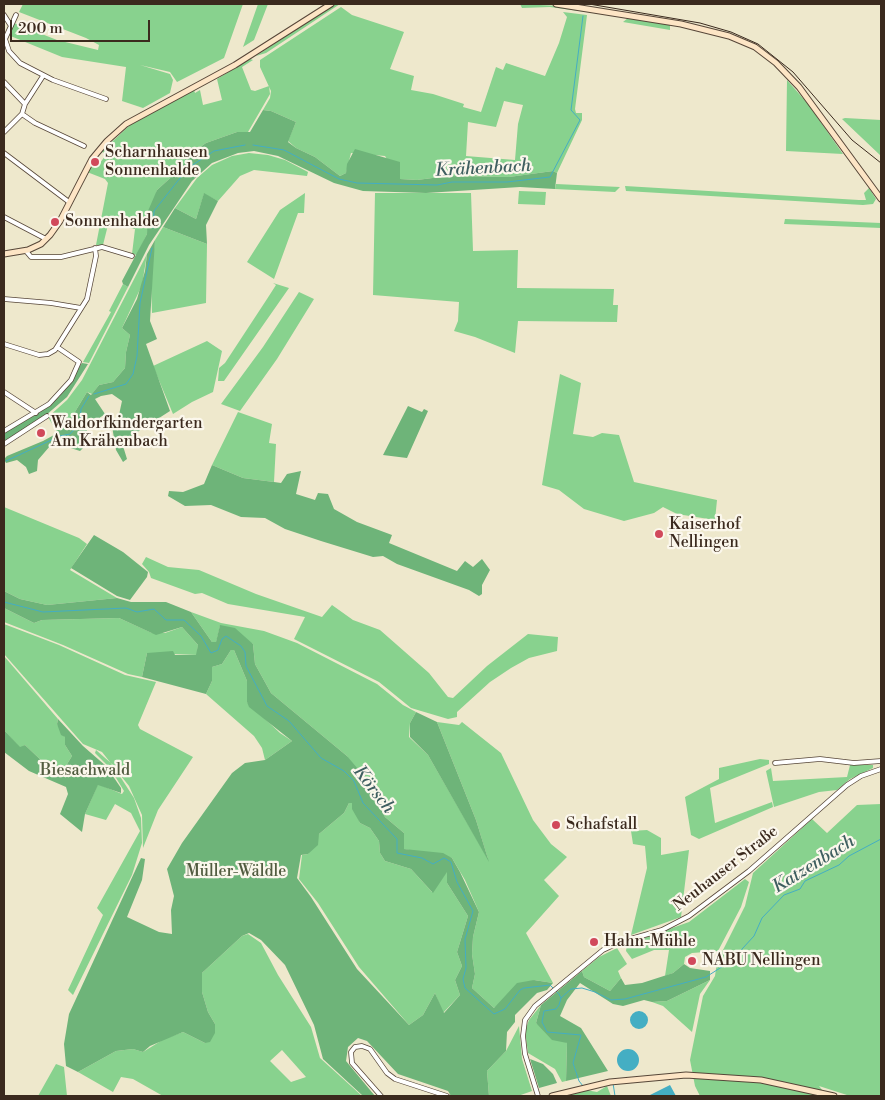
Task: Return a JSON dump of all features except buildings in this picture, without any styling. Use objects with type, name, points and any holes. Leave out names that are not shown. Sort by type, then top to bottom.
[{"type":"main road","points":[[4,254],[26,251],[46,239],[58,225],[94,156],[114,135],[140,115],[235,65],[331,4]]},
{"type":"main road","points":[[556,4],[699,28],[729,36],[755,47],[776,62],[799,87],[881,199]]},
{"type":"main road","points":[[552,1096],[623,1080],[698,1075],[761,1080],[834,1096]]},
{"type":"street","points":[[4,14],[11,26]]},
{"type":"street","points":[[16,15],[5,39],[9,51],[21,64],[43,76],[106,98]]},
{"type":"street","points":[[4,132],[22,114],[24,104],[43,76]]},
{"type":"street","points":[[4,82],[24,104]]},
{"type":"street","points":[[22,114],[35,123],[84,146]]},
{"type":"street","points":[[4,153],[69,202]]},
{"type":"street","points":[[4,217],[46,239]]},
{"type":"street","points":[[26,251],[31,257],[59,257],[103,247],[132,256]]},
{"type":"street","points":[[4,344],[41,355],[50,353],[57,347],[88,297],[96,256],[95,248]]},
{"type":"street","points":[[4,299],[81,308]]},
{"type":"street","points":[[4,431],[36,412],[64,390],[79,364],[78,360],[57,347]]},
{"type":"street","points":[[4,392],[36,412]]},
{"type":"street","points":[[4,444],[47,416]]},
{"type":"street","points":[[775,763],[820,759],[854,763],[881,761]]},
{"type":"street","name":"Neuhauser Straße","points":[[538,1096],[523,1044],[523,1025],[530,1011],[560,984],[608,948],[662,930],[689,916],[748,871],[848,785],[861,776],[881,769]]},
{"type":"street","points":[[381,1096],[352,1063],[351,1052],[355,1048],[362,1046],[370,1050],[387,1073],[396,1079],[447,1096]]},
{"type":"green space","points":[[23,4],[243,4],[224,58],[177,82],[170,72],[140,65],[170,74],[173,80],[170,93],[143,108],[122,101],[126,67],[62,57],[8,35],[14,23],[57,40],[98,50],[99,45],[86,38],[19,12]]},
{"type":"green space","points":[[258,4],[268,4],[254,40],[243,47]]},
{"type":"green space","points":[[335,4],[340,4],[266,53],[256,56]]},
{"type":"green space","points":[[520,4],[559,6],[616,16],[550,7],[522,8]]},
{"type":"green space","points":[[341,7],[352,15],[404,32],[390,69],[414,76],[411,90],[433,94],[464,104],[463,107],[481,112],[496,67],[503,70],[506,63],[545,76],[559,43],[567,17],[563,12],[587,15],[575,109],[576,113],[582,113],[582,120],[557,173],[553,171],[509,177],[448,176],[417,180],[400,179],[385,156],[351,153],[346,173],[340,176],[315,157],[296,148],[288,141],[296,122],[271,111],[263,110],[270,98],[271,91],[260,67],[260,60]],"holes":[[[504,101],[523,105],[518,124],[515,160],[466,156],[468,122],[496,127]]]},
{"type":"green space","points":[[628,18],[670,25],[670,30],[623,22]]},
{"type":"green space","points":[[250,59],[253,60],[242,67],[251,90],[255,91],[269,86],[270,94],[248,132],[237,132],[206,143],[193,152],[178,171],[157,190],[147,234],[137,255],[132,254],[135,229],[131,228],[131,218],[116,217],[116,226],[108,225],[103,245],[96,245],[108,183],[105,179],[87,172],[92,166],[96,168],[106,155],[103,152],[99,154],[131,124],[194,90],[195,93],[200,90],[203,105],[222,100],[217,79]]},
{"type":"green space","points":[[787,80],[808,104],[843,154],[786,151]]},
{"type":"green space","points":[[263,110],[271,111],[296,122],[288,142],[315,157],[340,176],[346,173],[347,164],[355,149],[400,162],[400,179],[417,180],[448,176],[509,177],[553,171],[557,173],[555,189],[520,187],[426,193],[363,191],[334,183],[278,156],[254,151],[238,153],[212,163],[192,181],[149,245],[128,287],[123,284],[122,281],[147,234],[148,211],[157,190],[178,171],[193,152],[206,143],[237,132],[250,132]]},
{"type":"green space","points":[[842,119],[881,120],[881,156]]},
{"type":"green space","points":[[249,153],[268,155],[285,160],[308,172],[307,176],[254,170],[240,176],[218,201],[204,194],[196,219],[175,208],[197,178],[212,165],[232,156]]},
{"type":"green space","points":[[556,184],[620,187],[615,192],[555,189]]},
{"type":"green space","points":[[625,186],[859,200],[866,200],[864,193],[869,188],[876,199],[873,204],[863,205],[626,191]]},
{"type":"green space","points":[[519,191],[546,192],[545,205],[518,204]]},
{"type":"green space","points":[[204,193],[218,201],[206,225],[207,244],[163,227],[175,208],[196,219]]},
{"type":"green space","points":[[305,193],[304,213],[298,213],[274,279],[247,262],[280,210]]},
{"type":"green space","points":[[375,193],[471,193],[473,251],[518,250],[517,288],[614,289],[613,305],[618,305],[617,322],[518,321],[515,353],[454,331],[458,321],[459,302],[373,295]]},
{"type":"green space","points":[[785,219],[881,223],[881,228],[784,224]]},
{"type":"green space","points":[[163,227],[207,244],[206,303],[152,313],[151,277],[155,240]]},
{"type":"green space","points":[[155,240],[150,321],[157,339],[146,344],[170,411],[131,436],[123,446],[127,459],[123,462],[116,450],[112,426],[117,424],[122,401],[112,394],[101,396],[95,399],[105,414],[88,426],[83,448],[80,451],[58,444],[50,446],[38,460],[37,471],[29,474],[26,467],[17,460],[6,463],[4,459],[7,456],[43,441],[54,435],[61,426],[67,425],[87,392],[91,395],[99,385],[113,382],[125,368],[130,335],[122,328],[137,299],[145,271],[147,254]]},
{"type":"green space","points":[[147,254],[142,285],[122,328],[130,335],[125,368],[113,382],[99,385],[92,394],[87,392],[67,425],[61,426],[57,432],[48,417],[67,400],[82,380]]},
{"type":"green space","points":[[273,283],[289,288],[224,381],[218,381],[219,368],[225,363],[276,285]]},
{"type":"green space","points":[[123,284],[128,287],[89,363],[83,362],[111,312],[109,311]]},
{"type":"green space","points":[[299,292],[314,299],[277,359],[240,411],[221,404],[263,347]]},
{"type":"green space","points":[[207,341],[222,351],[213,392],[173,414],[153,366]]},
{"type":"green space","points":[[82,363],[88,364],[67,397],[45,416],[4,443],[4,433],[37,414],[59,397]]},
{"type":"green space","points":[[560,374],[581,383],[573,434],[593,437],[602,433],[619,435],[634,482],[717,500],[715,520],[677,514],[663,507],[654,513],[624,521],[584,509],[559,490],[542,485]]},
{"type":"green space","points":[[408,406],[422,412],[424,409],[428,411],[407,458],[383,455]]},
{"type":"green space","points":[[238,412],[272,424],[269,443],[276,444],[274,482],[243,478],[212,465]]},
{"type":"green space","points":[[212,465],[243,478],[281,483],[287,474],[301,471],[296,494],[315,500],[318,493],[328,494],[334,509],[357,522],[392,535],[389,543],[457,571],[465,561],[473,567],[482,559],[490,570],[482,585],[482,594],[479,596],[469,590],[397,564],[383,556],[373,557],[285,529],[265,518],[241,517],[211,505],[185,506],[168,496],[169,491],[183,492],[204,484]]},
{"type":"green space","points":[[4,507],[79,538],[87,544],[70,570],[117,598],[47,605],[20,599],[4,591]]},
{"type":"green space","points":[[94,535],[123,552],[148,572],[147,577],[130,600],[117,596],[71,568]]},
{"type":"green space","points":[[146,557],[168,567],[199,570],[256,594],[322,617],[332,605],[353,620],[380,630],[429,673],[448,697],[453,698],[487,666],[528,634],[558,637],[557,651],[529,658],[511,668],[490,682],[457,712],[457,717],[448,719],[411,708],[379,682],[294,639],[305,617],[228,604],[202,593],[195,594],[151,578],[149,572],[142,564]]},
{"type":"green space","name":"Müller-Wäldle","points":[[4,591],[20,599],[47,605],[117,598],[131,602],[166,602],[191,612],[212,642],[216,642],[220,625],[235,628],[253,644],[255,664],[271,693],[347,756],[363,775],[363,786],[376,799],[385,817],[404,833],[404,849],[443,853],[452,858],[479,912],[473,937],[472,954],[475,974],[472,988],[494,1008],[517,983],[534,980],[553,983],[547,990],[537,993],[515,1015],[515,1022],[507,1032],[506,1051],[487,1071],[489,1096],[451,1096],[448,1091],[398,1074],[367,1041],[358,1038],[348,1047],[346,1061],[375,1096],[363,1096],[323,1059],[314,1025],[285,965],[261,940],[249,933],[242,936],[202,973],[202,992],[208,1012],[215,1024],[215,1033],[210,1042],[205,1043],[183,1032],[150,1046],[143,1052],[133,1049],[116,1051],[78,1072],[66,1066],[64,1044],[69,1014],[141,858],[145,859],[142,880],[127,917],[159,932],[172,934],[171,910],[174,896],[167,869],[182,843],[232,773],[245,763],[265,760],[292,741],[249,707],[247,702],[247,681],[234,650],[231,650],[222,664],[212,667],[212,681],[206,694],[142,677],[147,653],[173,651],[175,655],[196,655],[198,645],[182,627],[156,635],[119,618],[42,620],[34,623],[4,608]],"holes":[[[349,803],[352,803],[352,809],[360,823],[370,828],[379,841],[380,853],[385,861],[411,869],[433,893],[447,872],[447,883],[468,916],[457,952],[462,966],[455,980],[460,995],[444,1013],[435,993],[423,1015],[409,1025],[357,969],[297,878],[301,855],[308,854],[318,845],[319,834],[344,813]]]},
{"type":"green space","points":[[4,608],[34,623],[42,620],[119,618],[152,633],[165,633],[182,627],[198,645],[197,655],[147,653],[142,677],[128,674],[63,645],[4,622]]},
{"type":"green space","points":[[191,612],[221,623],[264,631],[297,643],[377,684],[403,705],[416,712],[410,723],[409,737],[428,755],[488,859],[476,820],[437,722],[459,725],[462,722],[501,753],[533,820],[551,844],[567,857],[544,880],[559,896],[526,933],[553,983],[534,980],[494,1008],[472,988],[475,974],[472,954],[473,937],[479,912],[465,880],[452,858],[404,849],[404,833],[385,817],[376,799],[363,786],[347,756],[271,693],[255,664],[253,644],[220,626],[216,643],[212,642]]},
{"type":"green space","points":[[4,624],[59,645],[125,675],[156,682],[138,725],[140,729],[193,757],[158,810],[143,848],[142,815],[129,786],[102,752],[83,744],[4,654]]},
{"type":"green space","points":[[231,650],[234,650],[247,681],[247,702],[280,733],[292,741],[265,760],[262,748],[254,736],[206,694],[212,681],[212,667],[222,664]]},
{"type":"green space","points":[[4,656],[58,719],[57,724],[65,737],[65,745],[72,756],[61,774],[44,763],[25,745],[20,748],[4,730]]},
{"type":"green space","points":[[416,712],[437,722],[476,820],[489,862],[428,755],[410,737],[410,723]]},
{"type":"green space","name":"Biesachwald","points":[[58,719],[83,746],[106,766],[121,788],[121,793],[98,785],[85,814],[82,832],[60,814],[68,794],[66,787],[29,771],[4,752],[4,730],[20,747],[25,745],[44,763],[61,774],[72,756],[65,745],[65,737],[61,735],[57,724]]},
{"type":"green space","points":[[96,750],[112,764],[134,798],[141,818],[142,843],[132,875],[73,995],[68,990],[103,915],[97,908],[140,831],[131,813],[115,804],[106,820],[85,814],[98,784],[122,794],[124,791],[110,768],[95,753]]},
{"type":"green space","points":[[760,759],[769,760],[769,764],[710,788],[715,823],[772,802],[773,807],[699,839],[691,835],[685,797],[719,779],[719,768]]},
{"type":"green space","points":[[850,765],[873,765],[873,768],[850,779],[837,790],[819,792],[774,807],[766,771],[771,768],[773,781],[847,777]]},
{"type":"green space","points":[[349,803],[352,803],[360,823],[370,828],[379,841],[380,853],[385,861],[411,869],[432,892],[447,871],[447,883],[468,916],[457,952],[462,966],[455,980],[460,995],[443,1013],[435,993],[423,1015],[409,1025],[359,967],[318,903],[299,879],[302,855],[308,854],[319,834],[344,813]]},
{"type":"green space","points":[[881,804],[881,1096],[850,1096],[819,1086],[827,1096],[700,1096],[695,1086],[690,1060],[703,996],[715,976],[717,962],[745,906],[753,873],[812,819],[827,833],[857,805]]},
{"type":"green space","points":[[647,830],[661,838],[661,855],[689,850],[681,917],[631,935],[647,868],[645,846],[633,844],[631,831]]},
{"type":"green space","points":[[745,879],[749,882],[741,907],[718,951],[692,953],[685,957],[684,964],[673,973],[665,976],[669,950],[654,950],[632,959],[626,951],[627,944],[689,922]]},
{"type":"green space","points":[[248,934],[261,943],[278,975],[311,1027],[320,1058],[362,1096],[163,1096],[133,1079],[121,1077],[113,1092],[78,1072],[116,1051],[133,1049],[143,1052],[164,1039],[183,1032],[205,1043],[215,1024],[208,1012],[202,992],[202,973],[242,936]],"holes":[[[282,1050],[306,1077],[291,1082],[270,1061]]]},
{"type":"green space","points":[[617,948],[627,964],[618,971],[621,978],[610,991],[584,977],[582,971],[599,957]]},
{"type":"green space","points":[[684,964],[690,968],[710,971],[710,980],[667,1001],[652,1002],[644,1000],[623,1006],[613,1004],[580,983],[567,1000],[560,1016],[581,1028],[608,1071],[566,1081],[567,1043],[552,1040],[536,1023],[541,1005],[582,971],[584,977],[610,991],[621,978],[625,985],[642,983],[673,973]]},
{"type":"green space","points":[[710,980],[700,994],[692,1032],[663,1006],[652,1002],[667,1001]]},
{"type":"green space","points":[[541,1005],[536,1023],[567,1043],[566,1081],[562,1082],[555,1069],[528,1053],[525,1031],[529,1020]]},
{"type":"green space","points":[[519,1026],[522,1059],[532,1091],[518,1096],[489,1096],[487,1071],[506,1051]]},
{"type":"green space","points":[[530,1059],[543,1064],[553,1074],[557,1083],[539,1088]]},
{"type":"green space","points":[[56,1064],[64,1067],[67,1096],[38,1096]]},
{"type":"green space","points":[[607,1086],[611,1096],[554,1096],[580,1089],[597,1092]]},
{"type":"water","points":[[635,1011],[643,1011],[648,1016],[646,1027],[635,1029],[630,1024],[630,1016]]},
{"type":"water","points":[[628,1049],[636,1052],[639,1060],[636,1068],[628,1071],[620,1068],[617,1060],[620,1052]]},
{"type":"water","points":[[670,1085],[676,1096],[648,1096]]},
{"type":"waterway","name":"Krähenbach","points":[[253,145],[284,150],[339,179],[357,183],[437,185],[452,182],[507,182],[550,177],[580,120],[571,110],[583,16]]},
{"type":"waterway","name":"Krähenbach","points":[[153,228],[154,211],[188,168],[214,151],[245,145]]},
{"type":"waterway","name":"Krähenbach","points":[[94,394],[126,384],[133,374],[137,356],[140,303],[152,248]]},
{"type":"waterway","name":"Krähenbach","points":[[6,461],[60,436],[70,434],[80,423],[81,409],[89,396]]},
{"type":"waterway","name":"Körsch","points":[[4,602],[43,612],[126,608],[137,612],[154,609],[166,620],[184,620],[201,636],[211,653],[218,650],[222,639],[226,636],[241,646],[245,652],[246,666],[267,706],[289,721],[321,758],[344,771],[354,781],[363,803],[397,839],[397,853],[422,858],[433,864],[444,858],[451,862],[457,882],[473,911],[465,939],[466,968],[463,979],[465,988],[494,1014],[505,1009],[520,990],[524,988],[550,985],[559,994],[561,998],[559,1005],[556,1009],[544,1011],[542,1022],[547,1032],[581,1035],[573,1063],[579,1081],[583,1086]]},
{"type":"waterway","name":"Katzenbach","points":[[561,998],[571,989],[582,988],[611,1000],[625,999],[706,977],[731,961],[754,936],[762,918],[784,895],[800,889],[805,881],[839,865],[849,856],[881,839]]},
{"type":"waterway","name":"Körsch","points":[[613,1083],[615,1096]]},
{"type":"tram line","points":[[589,4],[700,23],[731,32],[758,44],[793,72],[852,140],[881,163]]},
{"type":"place","name":"Scharnhausen Sonnenhalde","points":[[95,162]]},
{"type":"place","name":"Sonnenhalde","points":[[55,222]]},
{"type":"place","name":"Waldorfkindergarten Am Krähenbach","points":[[41,433]]},
{"type":"place","name":"Kaiserhof Nellingen","points":[[659,534]]},
{"type":"place","name":"Schafstall","points":[[556,825]]},
{"type":"place","name":"Hahn-Mühle","points":[[594,942]]},
{"type":"place","name":"NABU Nellingen","points":[[692,961]]}]
